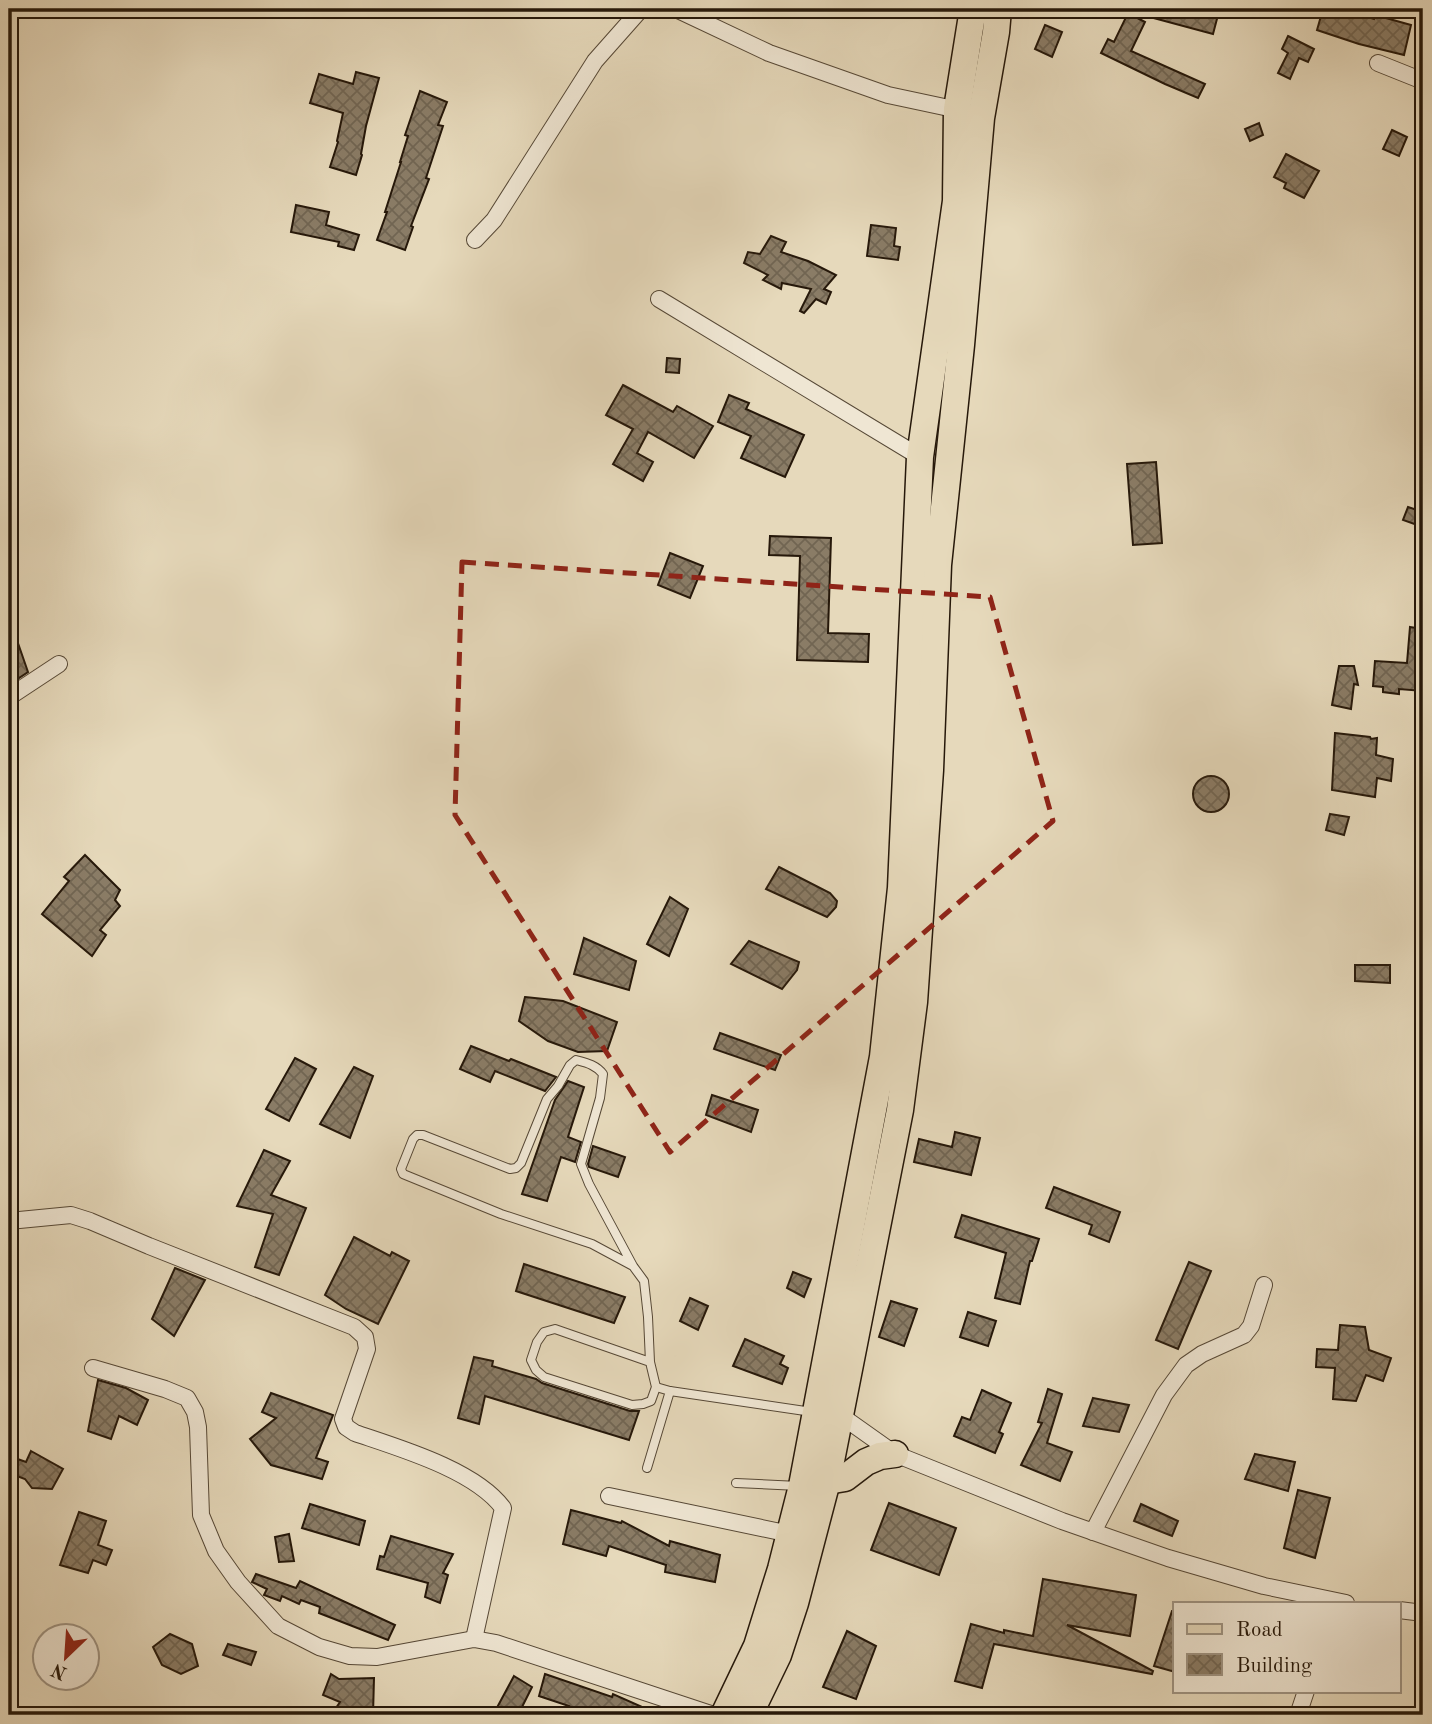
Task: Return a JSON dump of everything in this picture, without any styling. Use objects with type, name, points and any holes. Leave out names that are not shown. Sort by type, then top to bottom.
[{"type":"main road","points":[[748,1715],[778,1655],[795,1603],[828,1414],[900,1110],[914,1002],[930,770],[938,565],[961,345],[973,9]]},
{"type":"main road","points":[[828,1414],[883,1057],[894,961],[901,888],[920,457],[969,113],[996,32],[998,9]]},
{"type":"main road","points":[[814,1483],[845,1478],[866,1462],[895,1454]]},
{"type":"main road","points":[[724,1715],[757,1646],[790,1534],[814,1483]]},
{"type":"street","points":[[475,240],[494,220],[595,61],[641,9]]},
{"type":"street","points":[[677,9],[769,53],[888,95],[969,113]]},
{"type":"street","points":[[1378,63],[1423,81]]},
{"type":"street","points":[[659,299],[920,457]]},
{"type":"street","points":[[9,696],[59,664]]},
{"type":"street","points":[[9,1221],[71,1215],[354,1327],[365,1338],[367,1349],[343,1419],[346,1427],[355,1433],[421,1456],[473,1480],[496,1498],[502,1507],[474,1639]]},
{"type":"street","points":[[1093,1532],[1164,1395],[1186,1365],[1202,1354],[1244,1335],[1251,1326],[1264,1285]]},
{"type":"street","points":[[93,1368],[187,1398],[195,1412],[198,1427],[201,1515],[216,1551],[238,1582],[278,1626],[319,1647],[350,1656],[377,1657],[474,1639],[520,1650],[714,1715]]},
{"type":"street","points":[[828,1414],[895,1454],[1093,1532],[1168,1558],[1264,1586],[1333,1602]]},
{"type":"street","points":[[609,1496],[790,1534]]},
{"type":"street","points":[[1400,1610],[1423,1613]]},
{"type":"street","points":[[1298,1715],[1306,1692]]},
{"type":"lane","points":[[633,1266],[592,1244],[501,1214],[403,1174],[401,1169],[413,1139],[417,1135],[423,1135],[510,1169],[516,1168],[521,1163],[547,1099],[570,1065],[576,1060],[598,1068],[603,1074],[600,1098],[581,1164],[633,1266],[644,1281],[650,1362],[656,1387],[651,1401],[632,1405],[544,1377],[536,1370],[531,1360],[537,1342],[544,1332],[555,1329],[650,1362]]},
{"type":"lane","points":[[656,1387],[828,1414]]},
{"type":"lane","points":[[647,1468],[670,1391]]},
{"type":"lane","points":[[736,1483],[814,1483]]},
{"type":"highlighted area","points":[[462,562],[990,597],[1053,821],[670,1152],[455,815]]},
{"type":"building","points":[[1136,9],[1195,9],[1218,15],[1213,34],[1135,13]]},
{"type":"building","points":[[1323,9],[1343,9],[1374,19],[1375,15],[1411,25],[1404,55],[1317,30]]},
{"type":"building","points":[[1128,13],[1145,22],[1131,51],[1205,84],[1198,98],[1101,53],[1108,39],[1114,42]]},
{"type":"building","points":[[1045,25],[1062,32],[1052,57],[1035,49]]},
{"type":"building","points":[[1288,36],[1314,49],[1308,62],[1299,58],[1290,79],[1278,73],[1288,53],[1282,49]]},
{"type":"building","points":[[356,72],[379,78],[356,175],[330,167],[343,113],[310,103],[319,74],[353,84]]},
{"type":"building","points":[[420,91],[447,102],[438,125],[443,126],[426,178],[429,179],[405,250],[377,240],[408,136],[405,135]]},
{"type":"building","points":[[1259,123],[1263,135],[1250,141],[1245,129]]},
{"type":"building","points":[[1392,130],[1407,137],[1399,156],[1383,149]]},
{"type":"building","points":[[1286,154],[1319,171],[1304,198],[1284,188],[1286,183],[1274,177]]},
{"type":"building","points":[[296,205],[329,212],[326,225],[359,235],[354,250],[338,246],[339,242],[291,232]]},
{"type":"building","points":[[871,225],[896,228],[894,246],[900,247],[898,260],[867,256]]},
{"type":"building","points":[[771,236],[786,242],[781,252],[808,261],[836,275],[824,289],[831,292],[826,304],[816,299],[804,313],[800,311],[811,289],[782,283],[781,289],[763,280],[768,275],[744,263],[748,252],[760,254]]},
{"type":"building","points":[[667,358],[680,359],[679,373],[666,372]]},
{"type":"building","points":[[623,385],[673,412],[677,406],[713,426],[694,458],[648,432],[637,453],[653,462],[643,481],[613,464],[633,429],[606,415]]},
{"type":"building","points":[[729,395],[749,403],[746,409],[804,435],[785,477],[741,458],[751,436],[718,422]]},
{"type":"building","points":[[1156,462],[1162,543],[1133,545],[1127,464]]},
{"type":"building","points":[[1408,507],[1423,512],[1423,527],[1403,520]]},
{"type":"building","points":[[770,536],[831,538],[828,633],[869,634],[868,662],[797,660],[800,556],[769,555]]},
{"type":"building","points":[[670,553],[703,566],[690,598],[658,585]]},
{"type":"building","points":[[9,623],[28,672],[13,682],[9,669]]},
{"type":"building","points":[[1410,627],[1423,629],[1423,691],[1399,689],[1399,694],[1383,692],[1383,687],[1373,686],[1375,661],[1407,663]]},
{"type":"building","points":[[1339,666],[1354,666],[1358,685],[1354,684],[1351,709],[1332,705]]},
{"type":"building","points":[[1335,733],[1377,738],[1376,755],[1393,759],[1391,781],[1377,778],[1375,797],[1332,790]]},
{"type":"building","points":[[1211,776],[1224,781],[1229,794],[1224,807],[1211,812],[1198,807],[1193,794],[1198,781]]},
{"type":"building","points":[[1330,814],[1349,817],[1344,835],[1326,830]]},
{"type":"building","points":[[85,855],[120,890],[115,900],[120,906],[100,930],[106,935],[92,956],[42,914],[69,881],[64,877]]},
{"type":"building","points":[[779,867],[830,893],[837,901],[836,907],[827,917],[766,889]]},
{"type":"building","points":[[670,897],[688,909],[669,956],[647,944]]},
{"type":"building","points":[[584,938],[636,961],[629,990],[574,974]]},
{"type":"building","points":[[749,941],[799,962],[797,970],[782,989],[731,964]]},
{"type":"building","points":[[1355,965],[1390,965],[1390,983],[1355,981]]},
{"type":"building","points":[[525,997],[563,1001],[617,1022],[607,1051],[578,1052],[548,1041],[519,1021]]},
{"type":"building","points":[[720,1033],[781,1055],[775,1070],[714,1049]]},
{"type":"building","points":[[471,1046],[556,1077],[545,1091],[495,1071],[490,1082],[460,1069]]},
{"type":"building","points":[[295,1058],[316,1069],[289,1121],[266,1109]]},
{"type":"building","points":[[354,1067],[373,1076],[350,1138],[320,1124]]},
{"type":"building","points":[[568,1081],[584,1087],[568,1137],[581,1142],[575,1162],[561,1157],[547,1201],[522,1194],[555,1100]]},
{"type":"building","points":[[712,1095],[758,1110],[751,1132],[706,1115]]},
{"type":"building","points":[[955,1132],[980,1138],[971,1175],[914,1162],[919,1139],[952,1147]]},
{"type":"building","points":[[593,1146],[625,1157],[618,1177],[589,1167]]},
{"type":"building","points":[[264,1150],[290,1161],[271,1195],[306,1208],[279,1275],[255,1267],[273,1214],[237,1206]]},
{"type":"building","points":[[1054,1187],[1120,1212],[1109,1242],[1089,1234],[1092,1225],[1046,1208]]},
{"type":"building","points":[[962,1215],[1039,1239],[1030,1261],[1020,1304],[995,1298],[1006,1253],[955,1237]]},
{"type":"building","points":[[354,1237],[390,1256],[392,1252],[409,1261],[378,1324],[346,1309],[325,1295]]},
{"type":"building","points":[[1189,1262],[1211,1271],[1178,1349],[1156,1340]]},
{"type":"building","points":[[524,1264],[625,1297],[614,1323],[516,1291]]},
{"type":"building","points":[[175,1268],[205,1280],[174,1336],[152,1319]]},
{"type":"building","points":[[793,1272],[811,1279],[804,1297],[787,1288]]},
{"type":"building","points":[[690,1298],[708,1306],[698,1330],[680,1321]]},
{"type":"building","points":[[891,1301],[917,1309],[904,1346],[879,1337]]},
{"type":"building","points":[[968,1312],[996,1321],[988,1346],[960,1337]]},
{"type":"building","points":[[1340,1325],[1365,1327],[1369,1350],[1391,1358],[1383,1381],[1366,1375],[1356,1401],[1333,1399],[1335,1368],[1316,1367],[1317,1349],[1338,1350]]},
{"type":"building","points":[[745,1339],[784,1356],[780,1364],[788,1368],[782,1384],[733,1366]]},
{"type":"building","points":[[474,1357],[493,1361],[492,1366],[542,1383],[630,1411],[639,1411],[629,1440],[485,1396],[479,1424],[458,1418]]},
{"type":"building","points":[[98,1380],[126,1388],[148,1400],[137,1425],[119,1416],[111,1439],[88,1431]]},
{"type":"building","points":[[1048,1389],[1062,1394],[1047,1443],[1072,1452],[1060,1481],[1021,1465],[1042,1423],[1038,1422]]},
{"type":"building","points":[[982,1390],[1011,1403],[999,1432],[1003,1434],[995,1453],[954,1436],[962,1417],[970,1420]]},
{"type":"building","points":[[271,1393],[333,1415],[316,1458],[328,1462],[322,1479],[271,1465],[250,1439],[276,1418],[262,1412]]},
{"type":"building","points":[[1093,1398],[1129,1405],[1119,1432],[1083,1426]]},
{"type":"building","points":[[31,1451],[63,1469],[52,1489],[32,1488],[25,1479],[9,1473],[9,1456],[26,1462]]},
{"type":"building","points":[[1255,1454],[1295,1462],[1288,1491],[1245,1479]]},
{"type":"building","points":[[1298,1490],[1330,1498],[1315,1558],[1284,1548]]},
{"type":"building","points":[[889,1503],[956,1528],[939,1575],[871,1550]]},
{"type":"building","points":[[310,1504],[365,1521],[359,1545],[302,1528]]},
{"type":"building","points":[[1141,1504],[1178,1521],[1172,1536],[1134,1521]]},
{"type":"building","points":[[571,1510],[621,1523],[622,1521],[669,1546],[670,1541],[720,1555],[715,1582],[665,1572],[666,1565],[609,1546],[606,1556],[563,1544]]},
{"type":"building","points":[[79,1512],[106,1521],[98,1545],[112,1550],[106,1565],[93,1560],[88,1573],[60,1565]]},
{"type":"building","points":[[289,1534],[294,1561],[279,1562],[275,1537]]},
{"type":"building","points":[[391,1536],[453,1554],[443,1573],[448,1575],[440,1603],[425,1597],[428,1583],[377,1569],[380,1556],[384,1557]]},
{"type":"building","points":[[256,1574],[296,1588],[300,1581],[395,1625],[388,1640],[319,1613],[320,1607],[301,1600],[299,1604],[282,1596],[280,1601],[264,1595],[267,1589],[252,1582]]},
{"type":"building","points":[[1043,1579],[1136,1595],[1130,1636],[1067,1625],[1153,1671],[1152,1674],[994,1644],[982,1688],[955,1681],[971,1624],[1004,1633],[1004,1630],[1033,1636]]},
{"type":"building","points":[[1172,1611],[1173,1611],[1173,1671],[1154,1666]]},
{"type":"building","points":[[847,1631],[876,1646],[856,1699],[823,1687]]},
{"type":"building","points":[[170,1634],[192,1644],[198,1666],[181,1674],[162,1665],[153,1647]]},
{"type":"building","points":[[228,1644],[256,1652],[251,1665],[223,1655]]},
{"type":"building","points":[[331,1674],[339,1679],[374,1678],[373,1715],[358,1715],[336,1708],[340,1702],[323,1695]]},
{"type":"building","points":[[545,1674],[612,1697],[613,1694],[660,1715],[563,1715],[569,1706],[539,1696]]},
{"type":"building","points":[[514,1676],[532,1687],[518,1715],[493,1715]]}]
